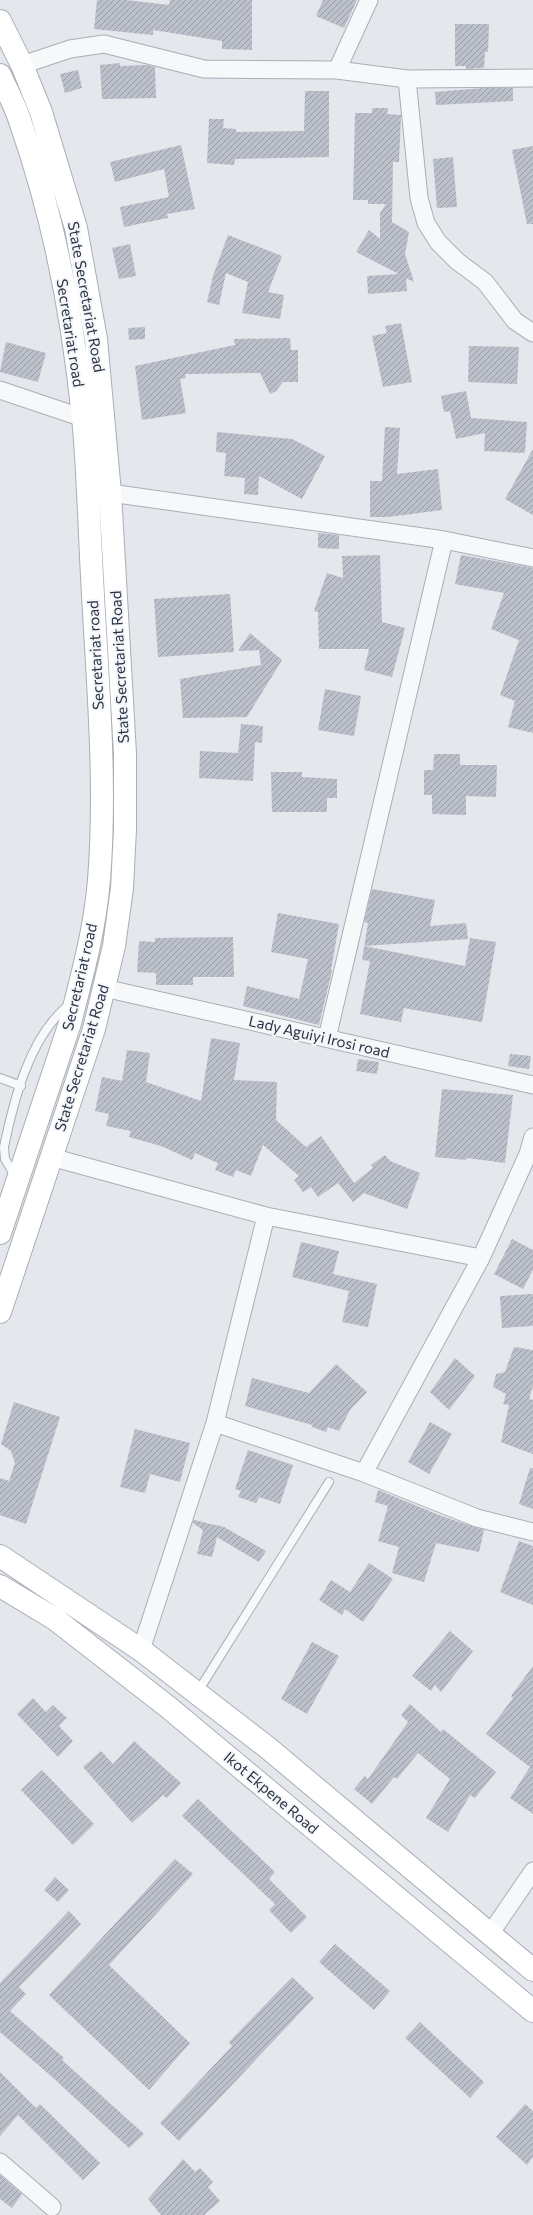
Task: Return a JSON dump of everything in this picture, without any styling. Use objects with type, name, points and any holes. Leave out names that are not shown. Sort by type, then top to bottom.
[{"type":"street","points":[[337,70],[369,0]]},
{"type":"street","name":"State Secretariat Road","points":[[0,21],[22,65],[41,112],[76,228],[96,339],[110,493],[125,754],[125,829],[122,888],[114,946],[94,1029],[0,1312]]},
{"type":"street","points":[[22,65],[70,49],[104,44],[204,69],[337,70],[407,79],[533,78]]},
{"type":"street","name":"Secretariat road","points":[[0,75],[21,122],[53,226],[74,348],[83,418],[101,747],[99,882],[91,939],[70,1022],[0,1233]]},
{"type":"street","points":[[407,79],[419,198],[426,223],[438,242],[457,261],[485,282],[515,321],[533,333]]},
{"type":"street","points":[[0,390],[83,418]]},
{"type":"street","points":[[110,493],[444,540],[533,558]]},
{"type":"street","points":[[327,1038],[444,540]]},
{"type":"street","name":"Lady Aguiyi Irosi road","points":[[104,988],[533,1085]]},
{"type":"street","points":[[364,1473],[481,1258],[528,1154],[533,1137]]},
{"type":"street","points":[[51,1157],[266,1216],[481,1258]]},
{"type":"street","points":[[140,1650],[215,1423],[266,1216]]},
{"type":"street","points":[[215,1423],[364,1473],[477,1518],[533,1532]]},
{"type":"street","points":[[0,1556],[140,1650],[268,1748],[533,1970]]},
{"type":"street","name":"Ikot Ekpene Road","points":[[0,1586],[55,1619],[168,1707],[533,2011]]},
{"type":"street","points":[[490,1934],[533,1871]]},
{"type":"street","points":[[0,2162],[52,2207]]},
{"type":"lane","points":[[17,1181],[5,1159],[4,1147],[27,1067],[42,1034],[58,1014],[76,999]]},
{"type":"lane","points":[[0,1078],[21,1086]]},
{"type":"lane","points":[[197,1694],[329,1482]]},
{"type":"building","points":[[97,0],[126,0],[169,5],[170,0],[252,0],[252,50],[222,49],[222,41],[153,30],[153,35],[94,29]]},
{"type":"building","points":[[323,0],[357,0],[344,28],[316,16]]},
{"type":"building","points":[[455,24],[489,24],[488,52],[485,52],[484,68],[466,69],[466,66],[455,66]]},
{"type":"building","points":[[120,63],[120,66],[147,65],[155,67],[156,98],[102,99],[100,65]]},
{"type":"building","points":[[78,70],[82,88],[65,93],[60,74]]},
{"type":"building","points":[[484,88],[513,88],[513,101],[436,105],[435,92]]},
{"type":"building","points":[[305,91],[329,91],[329,157],[235,159],[234,165],[207,163],[209,119],[224,119],[223,128],[236,129],[236,132],[304,131]]},
{"type":"building","points":[[372,108],[388,108],[387,114],[401,115],[399,162],[393,162],[392,222],[409,232],[405,254],[414,282],[406,278],[407,291],[368,294],[367,276],[399,274],[356,252],[369,230],[380,239],[380,213],[386,204],[368,204],[368,200],[353,200],[355,113],[372,113]]},
{"type":"building","points":[[181,145],[195,209],[167,214],[168,218],[124,227],[120,207],[169,197],[164,169],[115,182],[110,162]]},
{"type":"building","points":[[533,146],[533,224],[527,224],[512,150]]},
{"type":"building","points":[[453,157],[457,207],[437,208],[433,159]]},
{"type":"building","points":[[228,235],[282,256],[268,292],[284,295],[280,319],[242,313],[248,282],[226,273],[219,305],[207,302],[213,276]]},
{"type":"building","points":[[130,244],[136,276],[119,279],[112,248]]},
{"type":"building","points":[[401,323],[412,382],[383,387],[372,336],[387,333],[385,326]]},
{"type":"building","points":[[145,327],[145,339],[129,340],[128,328]]},
{"type":"building","points":[[290,338],[291,350],[298,350],[298,382],[283,382],[276,391],[270,394],[260,373],[185,374],[186,378],[180,379],[186,413],[142,420],[135,366],[235,345],[234,339]]},
{"type":"building","points":[[6,342],[46,353],[38,382],[0,372]]},
{"type":"building","points":[[469,346],[519,347],[517,384],[468,382]]},
{"type":"building","points":[[466,391],[471,418],[527,422],[525,453],[484,451],[485,433],[456,439],[450,411],[444,412],[441,396]]},
{"type":"building","points":[[385,427],[400,428],[397,474],[438,469],[442,510],[388,517],[370,517],[370,481],[382,481]]},
{"type":"building","points":[[217,432],[292,439],[325,456],[302,499],[259,476],[258,495],[244,494],[245,478],[224,476],[226,453],[216,452]]},
{"type":"building","points":[[533,449],[533,515],[505,499]]},
{"type":"building","points":[[318,533],[339,535],[339,549],[318,548]]},
{"type":"building","points":[[380,555],[382,622],[405,628],[392,677],[364,670],[369,649],[319,649],[318,612],[314,611],[327,573],[343,578],[342,556]]},
{"type":"building","points":[[461,555],[533,568],[533,733],[508,727],[515,701],[500,695],[519,640],[491,629],[504,593],[455,584]]},
{"type":"building","points":[[230,594],[234,652],[158,657],[154,599]]},
{"type":"building","points":[[250,633],[282,660],[247,717],[183,718],[180,679],[261,665],[259,650],[238,651]]},
{"type":"building","points":[[325,689],[361,696],[354,736],[318,730]]},
{"type":"building","points":[[241,724],[263,726],[262,743],[255,742],[253,781],[199,778],[200,751],[238,753]]},
{"type":"building","points":[[434,754],[460,754],[460,765],[497,765],[496,797],[466,796],[466,815],[432,814],[432,795],[424,795],[424,770],[433,770]]},
{"type":"building","points":[[271,772],[302,772],[302,777],[337,779],[337,798],[327,798],[327,812],[272,812]]},
{"type":"building","points":[[372,889],[435,900],[430,926],[466,923],[468,939],[364,946],[368,923],[364,922]]},
{"type":"building","points":[[278,913],[339,924],[332,971],[319,1025],[243,1006],[247,986],[299,999],[308,959],[271,952]]},
{"type":"building","points":[[233,937],[234,977],[193,977],[193,985],[156,985],[156,973],[137,972],[139,941],[155,942],[155,938]]},
{"type":"building","points":[[470,938],[496,942],[482,1022],[404,1008],[401,1022],[360,1014],[370,961],[362,960],[364,946],[465,966]]},
{"type":"building","points":[[211,1038],[240,1043],[234,1080],[277,1082],[276,1120],[306,1147],[321,1136],[354,1183],[373,1168],[371,1165],[385,1155],[390,1161],[420,1173],[407,1209],[364,1193],[353,1202],[338,1183],[318,1197],[311,1187],[303,1192],[294,1180],[299,1176],[263,1145],[251,1176],[236,1170],[233,1177],[215,1170],[218,1163],[195,1153],[192,1160],[161,1146],[129,1137],[131,1131],[106,1126],[109,1114],[95,1111],[102,1077],[122,1081],[127,1050],[150,1053],[146,1082],[201,1101]]},
{"type":"building","points":[[510,1054],[531,1056],[529,1069],[508,1066]]},
{"type":"building","points":[[358,1059],[379,1062],[377,1074],[356,1071]]},
{"type":"building","points":[[442,1089],[513,1095],[505,1163],[467,1158],[466,1160],[435,1157]]},
{"type":"building","points":[[512,1239],[533,1250],[533,1270],[523,1289],[494,1274]]},
{"type":"building","points":[[301,1242],[339,1251],[333,1274],[377,1284],[368,1327],[342,1322],[349,1291],[292,1277]]},
{"type":"building","points":[[533,1294],[533,1326],[502,1328],[500,1296]]},
{"type":"building","points":[[514,1347],[533,1350],[533,1386],[529,1399],[533,1400],[533,1454],[501,1442],[509,1405],[503,1404],[506,1394],[493,1387],[496,1374],[505,1372]]},
{"type":"building","points":[[455,1358],[475,1376],[449,1410],[430,1392]]},
{"type":"building","points":[[336,1364],[367,1392],[350,1410],[339,1431],[328,1427],[326,1432],[312,1427],[312,1425],[245,1406],[252,1378],[309,1393]]},
{"type":"building","points":[[14,1402],[60,1417],[26,1524],[0,1515],[0,1478],[9,1481],[15,1463],[11,1451],[1,1444]]},
{"type":"building","points":[[430,1422],[452,1434],[429,1474],[408,1462]]},
{"type":"building","points":[[135,1429],[190,1443],[180,1482],[150,1474],[145,1493],[120,1487]]},
{"type":"building","points":[[248,1450],[293,1465],[280,1504],[259,1497],[256,1503],[238,1497],[241,1491],[235,1489]]},
{"type":"building","points":[[530,1468],[533,1468],[533,1509],[519,1504]]},
{"type":"building","points":[[378,1490],[444,1517],[484,1530],[479,1552],[436,1543],[424,1582],[392,1573],[399,1547],[378,1541],[388,1506],[375,1502]]},
{"type":"building","points":[[194,1520],[224,1527],[266,1551],[259,1562],[217,1537],[212,1557],[197,1554],[203,1530],[193,1523]]},
{"type":"building","points":[[519,1541],[533,1546],[533,1605],[500,1592]]},
{"type":"building","points":[[369,1563],[393,1579],[363,1622],[345,1609],[342,1615],[319,1600],[331,1580],[350,1592]]},
{"type":"building","points":[[450,1631],[473,1651],[441,1692],[435,1685],[431,1691],[412,1676]]},
{"type":"building","points":[[312,1642],[339,1656],[307,1714],[281,1699]]},
{"type":"building","points":[[533,1666],[533,1814],[510,1798],[530,1767],[486,1734],[513,1698],[511,1696]]},
{"type":"building","points":[[33,1698],[46,1712],[53,1705],[67,1718],[59,1726],[73,1741],[58,1757],[17,1714]]},
{"type":"building","points":[[410,1704],[441,1732],[443,1729],[496,1772],[475,1798],[470,1795],[448,1832],[426,1818],[450,1779],[418,1753],[397,1779],[394,1777],[372,1804],[354,1789],[365,1776],[368,1779],[408,1722],[401,1715]]},
{"type":"building","points":[[134,1741],[181,1783],[167,1798],[163,1795],[132,1823],[83,1767],[101,1751],[113,1764]]},
{"type":"building","points":[[42,1770],[94,1824],[73,1845],[21,1790]]},
{"type":"building","points":[[198,1799],[275,1872],[269,1879],[307,1917],[291,1933],[269,1910],[275,1904],[182,1816]]},
{"type":"building","points":[[175,1859],[193,1874],[109,1965],[190,2043],[149,2090],[49,1995]]},
{"type":"building","points":[[55,1877],[69,1890],[58,1902],[44,1890]]},
{"type":"building","points":[[69,1911],[81,1924],[19,1987],[26,1994],[10,2011],[64,2058],[62,2060],[144,2134],[129,2148],[51,2076],[0,2032],[0,1983]]},
{"type":"building","points":[[335,1944],[390,1991],[374,2010],[319,1962]]},
{"type":"building","points":[[292,1977],[314,1998],[179,2141],[160,2123],[232,2046],[229,2042]]},
{"type":"building","points":[[420,2022],[484,2082],[470,2098],[405,2038]]},
{"type":"building","points":[[0,2072],[36,2108],[40,2104],[100,2163],[83,2180],[18,2115],[0,2136]]},
{"type":"building","points":[[525,2104],[533,2111],[533,2157],[527,2165],[496,2137]]},
{"type":"building","points":[[183,2159],[195,2172],[200,2168],[213,2182],[208,2187],[220,2201],[204,2215],[161,2215],[148,2199]]},
{"type":"building","points":[[0,2175],[22,2194],[12,2208],[0,2199]]}]
